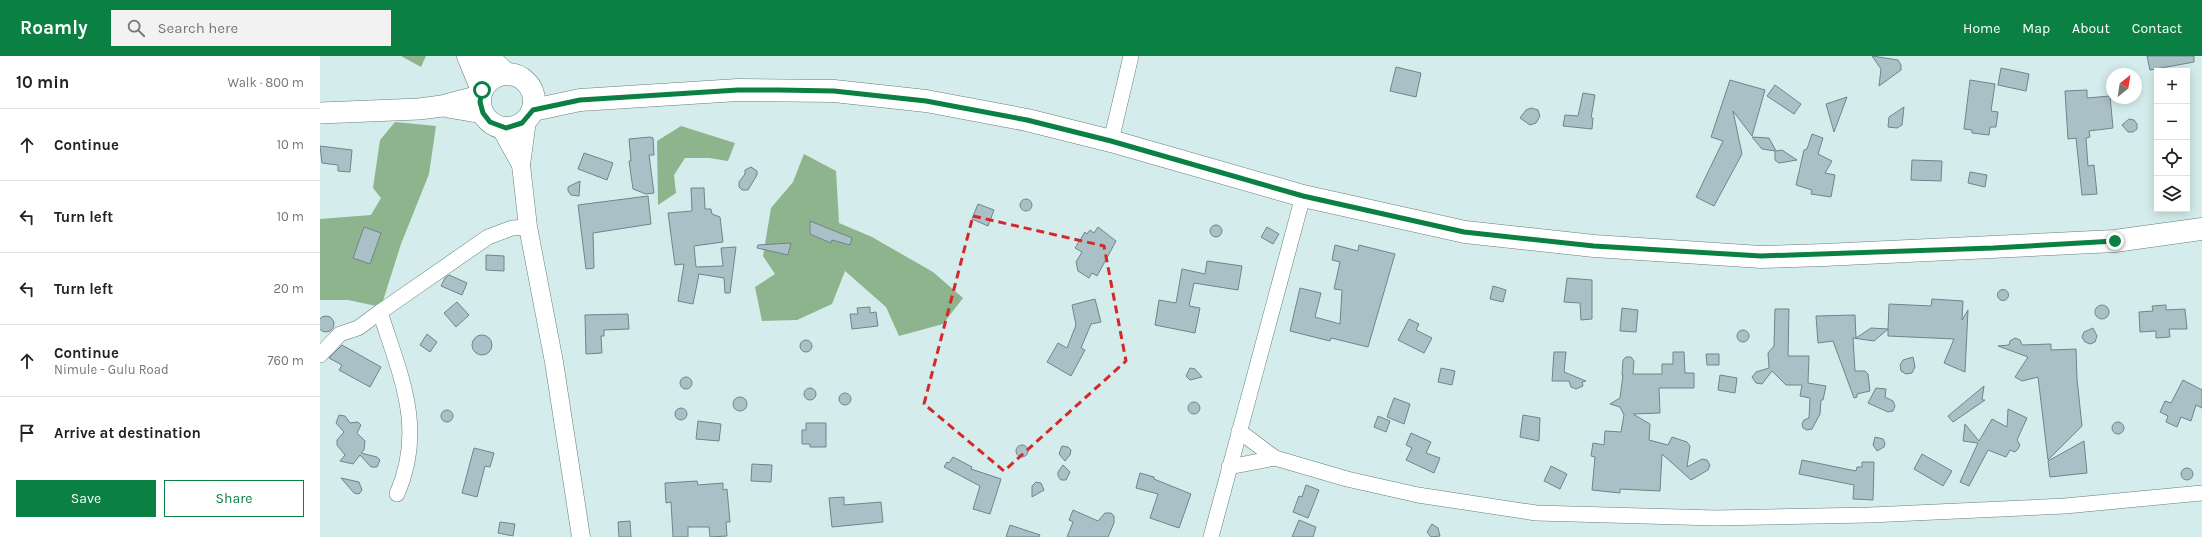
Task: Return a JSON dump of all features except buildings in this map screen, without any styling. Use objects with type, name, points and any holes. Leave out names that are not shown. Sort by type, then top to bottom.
[{"type":"main road","points":[[468,56],[490,122],[500,127],[517,126],[530,115],[580,100],[738,90],[834,91],[926,101],[1027,120],[1111,141],[1303,196],[1464,232],[1594,246],[1761,256],[2031,246],[2115,241],[2202,229]]},
{"type":"main road","points":[[487,56],[505,73],[523,78],[531,87],[535,98],[530,115]]},
{"type":"main road","points":[[482,100],[494,77],[505,73]]},
{"type":"main road","points":[[531,87],[580,100]]},
{"type":"main road","points":[[320,113],[383,112],[482,100]]},
{"type":"street","points":[[1111,141],[1131,56]]},
{"type":"street","points":[[530,115],[521,165],[528,227],[554,362],[581,537]]},
{"type":"street","points":[[500,127],[521,165]]},
{"type":"street","points":[[1211,537],[1303,196]]},
{"type":"street","points":[[320,355],[340,334],[358,328],[488,237],[512,228],[528,227]]},
{"type":"street","points":[[380,312],[408,398],[409,451],[407,463],[397,494]]},
{"type":"street","points":[[1239,431],[1275,458],[1347,478],[1455,502],[1536,513],[1723,518],[1878,515],[2065,506],[2202,493]]},
{"type":"street","points":[[1229,467],[1275,458]]},
{"type":"highlighted area","points":[[973,216],[1104,246],[1126,361],[1004,471],[924,404]]},
{"type":"green space","points":[[401,56],[426,56],[421,67]]},
{"type":"green space","points":[[395,122],[436,126],[429,174],[401,244],[381,307],[348,300],[320,300],[320,219],[371,215],[381,198],[373,188],[380,140]]},
{"type":"green space","points":[[681,126],[735,143],[728,161],[709,158],[685,158],[674,175],[676,193],[658,205],[657,141]]},
{"type":"green space","points":[[804,154],[836,171],[839,223],[872,237],[933,272],[963,298],[943,324],[899,336],[886,307],[845,271],[832,304],[797,320],[762,321],[755,287],[775,274],[763,256],[771,208],[793,182]]},
{"type":"route","points":[[482,90],[480,102],[486,118],[495,125],[506,128],[512,128],[527,120],[533,110],[580,100],[682,95],[738,90],[779,90],[834,91],[926,101],[1027,120],[1111,141],[1303,196],[1464,232],[1594,246],[1761,256],[1993,248],[2115,241]]}]
